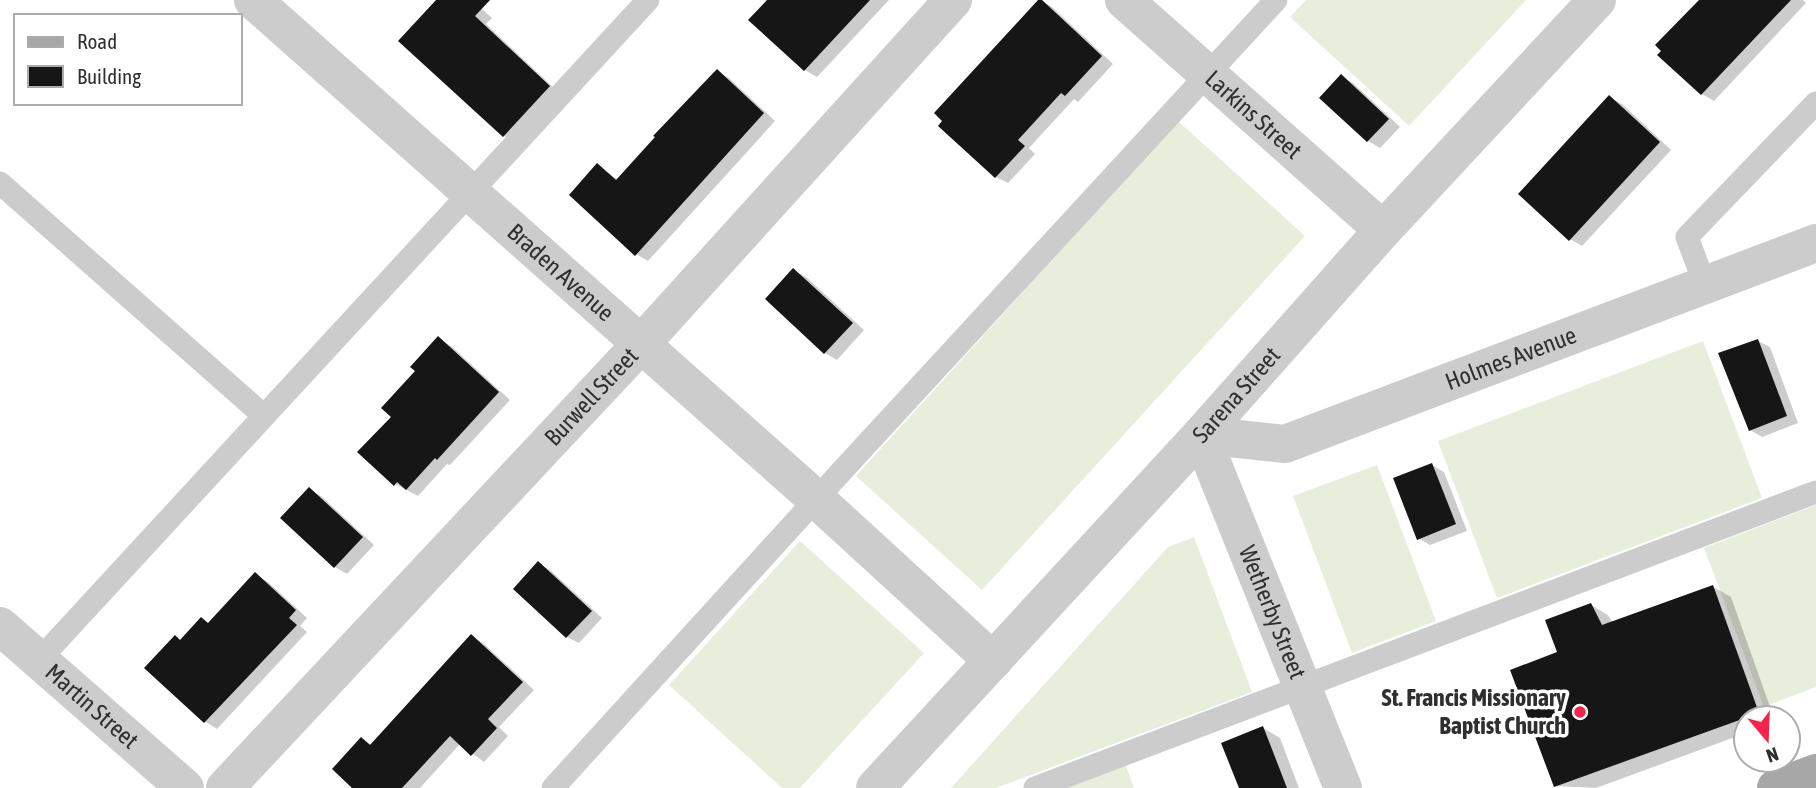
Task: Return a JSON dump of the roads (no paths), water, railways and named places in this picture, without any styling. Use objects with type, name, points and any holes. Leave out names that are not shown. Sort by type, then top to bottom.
[{"type":"main road","points":[[1776,788],[1816,773]]},
{"type":"street","name":"Braden Avenue","points":[[253,0],[816,499],[993,661]]},
{"type":"street","name":"Burwell Street","points":[[225,788],[641,344],[953,0]]},
{"type":"street","name":"Larkins Street","points":[[1124,0],[1383,230]]},
{"type":"street","name":"Sarena Street","points":[[875,788],[1201,435],[1383,230],[1597,0]]},
{"type":"street","name":"Holmes Avenue","points":[[1201,435],[1284,444],[1816,243]]},
{"type":"street","name":"Wetherby Street","points":[[1201,435],[1343,788]]},
{"type":"street","name":"Martin Street","points":[[0,626],[185,788]]},
{"type":"lane","points":[[39,660],[648,0]]},
{"type":"lane","points":[[553,788],[1276,0]]},
{"type":"lane","points":[[1705,285],[1687,237],[1816,103]]},
{"type":"lane","points":[[0,183],[264,415]]},
{"type":"lane","points":[[1035,788],[1816,492]]},
{"type":"place","name":"St. Francis Missionary Baptist Church","points":[[1580,712]]}]
